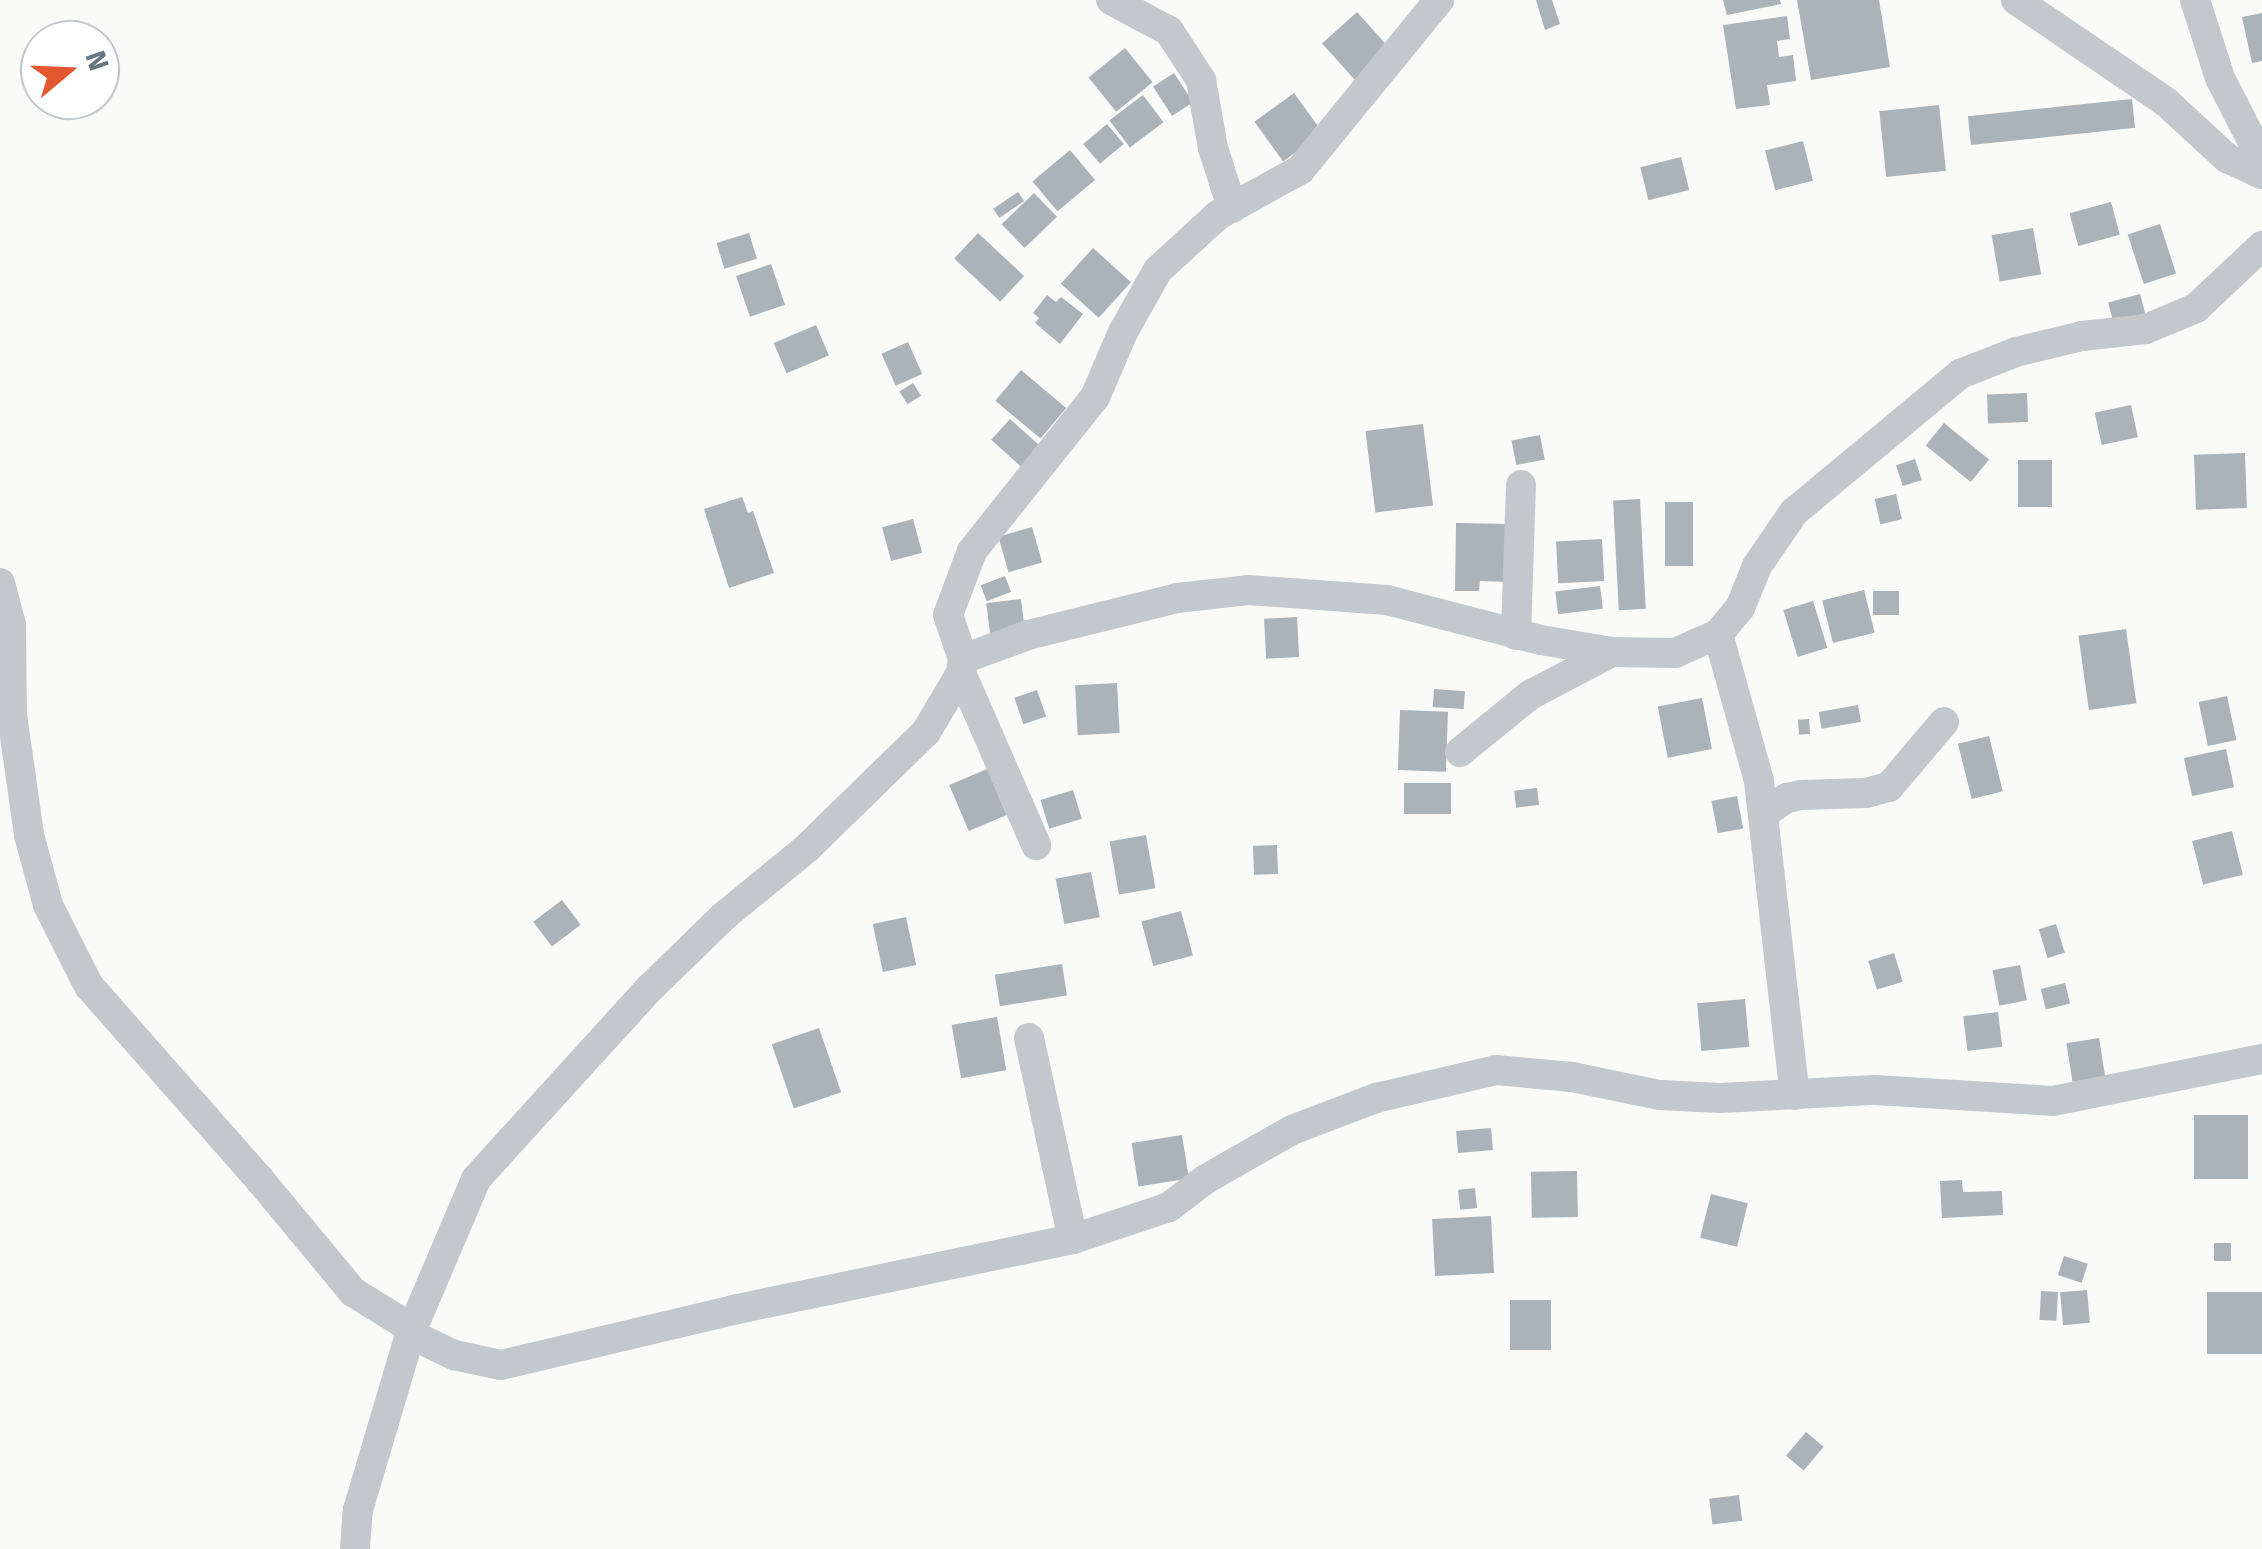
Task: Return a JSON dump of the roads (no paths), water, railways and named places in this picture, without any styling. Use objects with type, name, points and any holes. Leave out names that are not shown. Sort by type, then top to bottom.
[{"type":"street","points":[[1110,0],[1169,31],[1201,80],[1213,148],[1232,208]]},
{"type":"street","points":[[1036,844],[962,666],[948,614],[972,551],[1095,397],[1123,332],[1158,270],[1218,215],[1300,170],[1439,0]]},
{"type":"street","points":[[2016,0],[2166,102],[2227,158],[2262,174]]},
{"type":"street","points":[[2195,0],[2220,78],[2262,160]]},
{"type":"street","points":[[356,1549],[358,1510],[410,1331],[476,1178],[650,988],[724,916],[835,822],[926,732],[962,666],[1028,635],[1176,598],[1248,590],[1387,600],[1516,635],[1612,652],[1674,654],[1718,634],[1740,608],[1756,566],[1794,512],[1960,374],[2016,352],[2082,336],[2146,329],[2196,308],[2262,246]]},
{"type":"street","points":[[1516,635],[1521,485]]},
{"type":"street","points":[[0,583],[11,625],[12,715],[29,835],[48,904],[89,986],[353,1292],[454,1355],[501,1365],[733,1310],[1073,1239],[1169,1207],[1206,1180],[1292,1130],[1376,1098],[1496,1070],[1572,1077],[1660,1096],[1875,1090],[2053,1101],[2262,1059]]},
{"type":"street","points":[[1718,634],[1759,781],[1795,1094]]},
{"type":"street","points":[[1460,752],[1530,695],[1612,652]]},
{"type":"street","points":[[1763,814],[1787,798],[1866,793],[1889,787],[1944,722]]},
{"type":"street","points":[[1029,1038],[1073,1239]]}]
